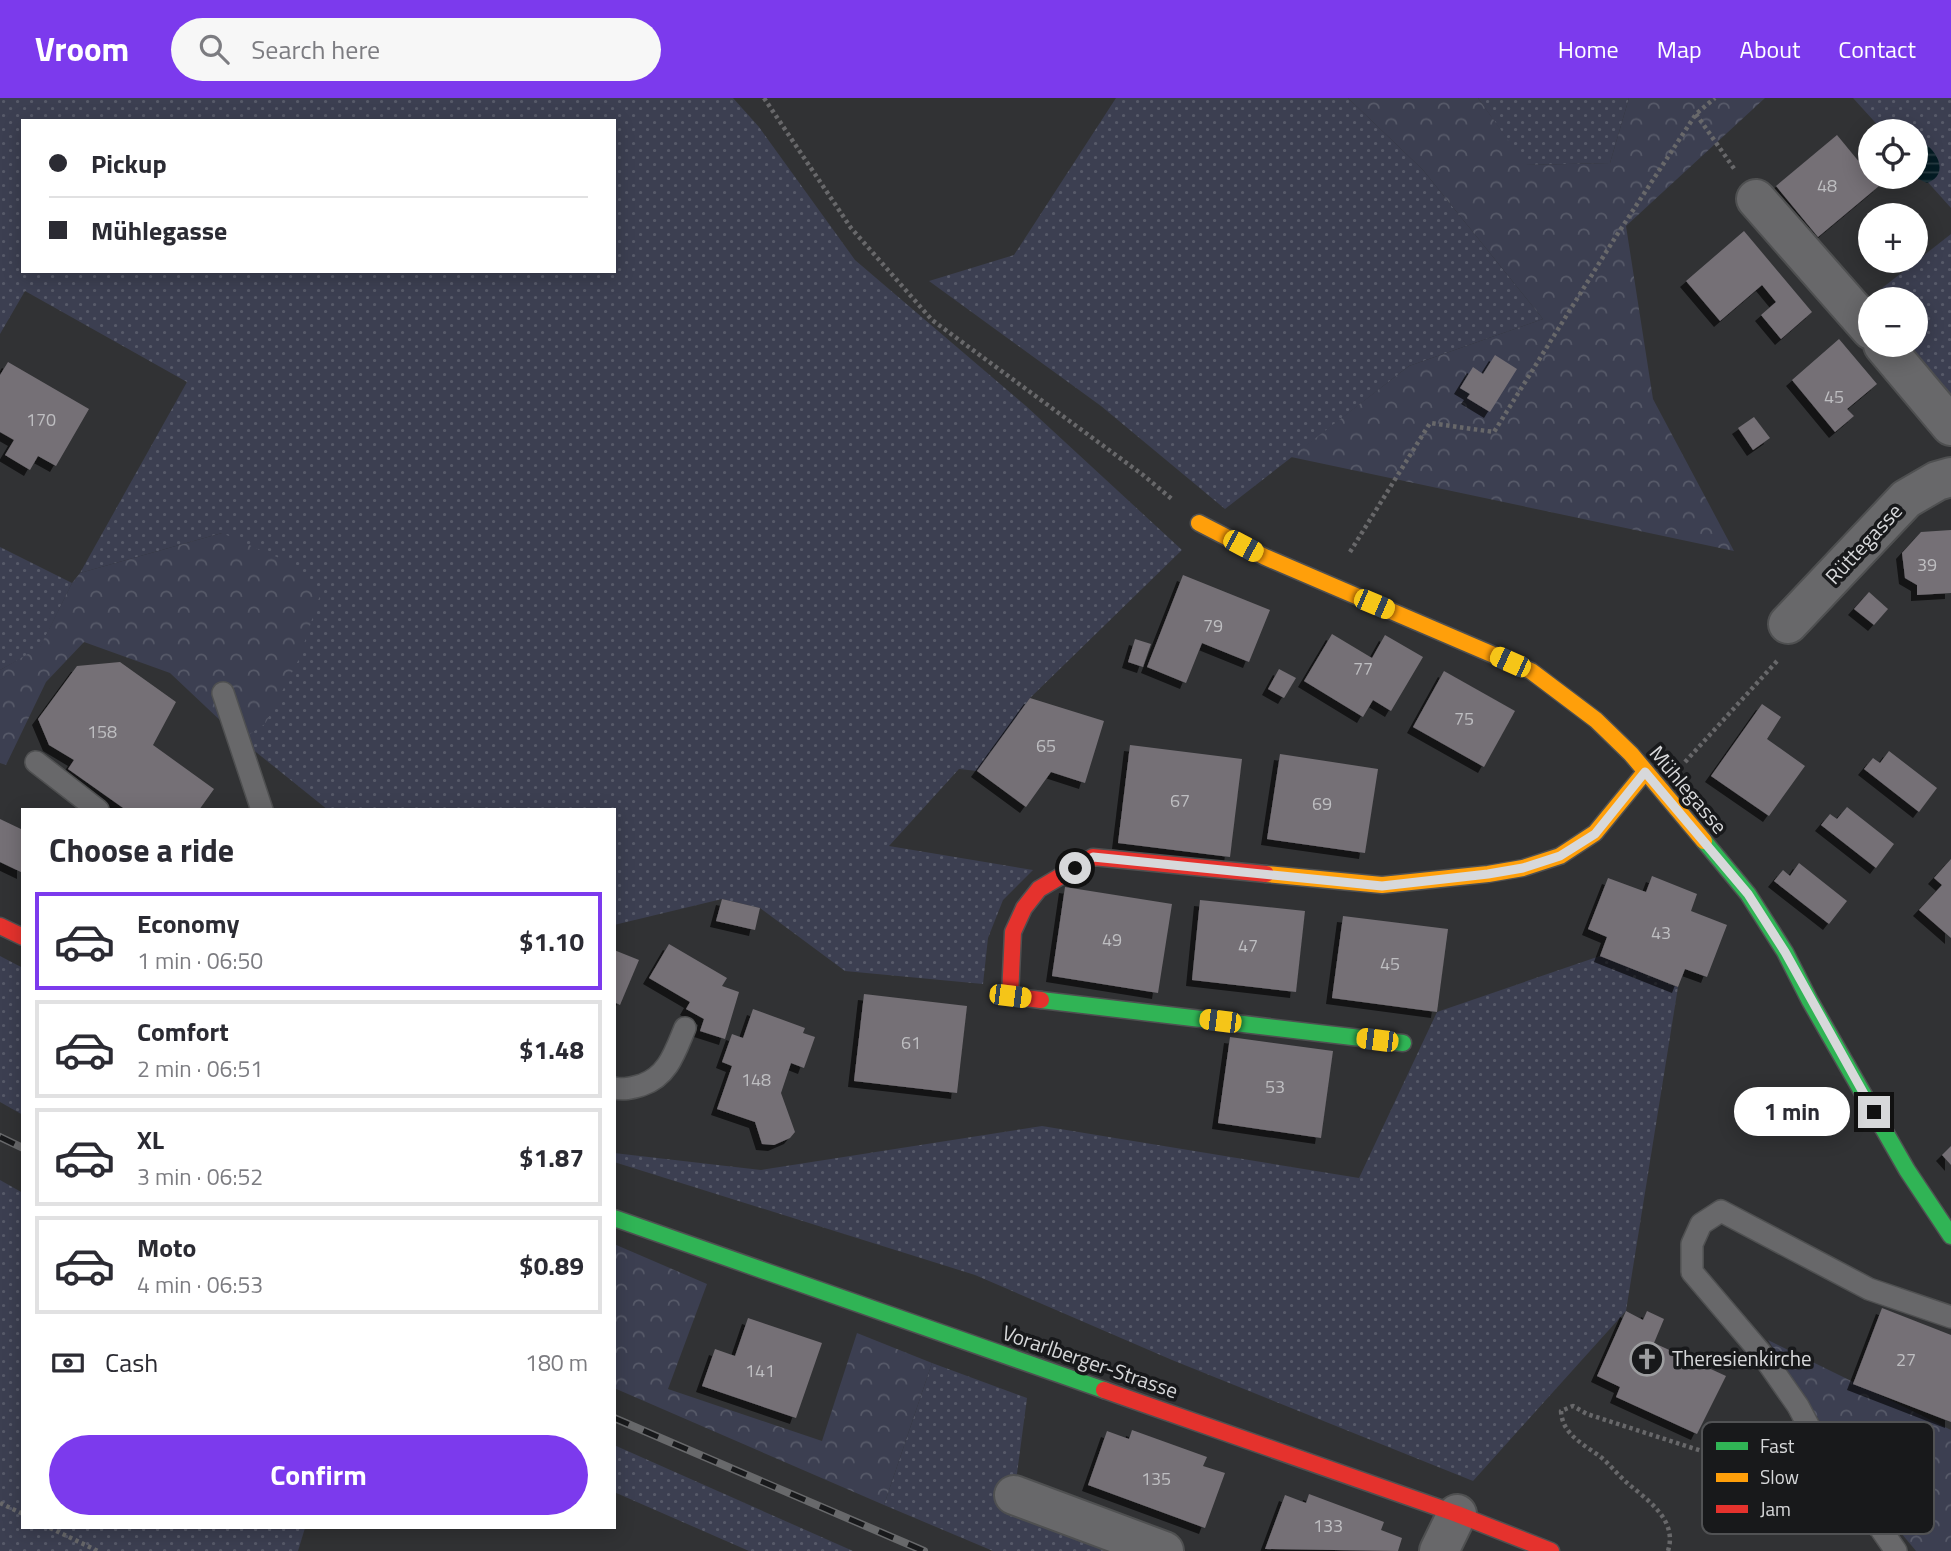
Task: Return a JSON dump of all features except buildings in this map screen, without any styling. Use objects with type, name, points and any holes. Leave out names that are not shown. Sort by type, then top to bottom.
[{"type":"street","points":[[1756,199],[1858,315]]},
{"type":"street","points":[[1893,357],[1951,426]]},
{"type":"street","name":"Rüttegasse","points":[[1788,624],[1906,499],[1937,481],[1951,477]]},
{"type":"street","name":"Mühlegasse","points":[[1199,523],[1265,557],[1531,671],[1596,720],[1645,772],[1748,894],[1785,952],[1810,1001],[1907,1170],[1951,1236]]},
{"type":"street","points":[[1403,1043],[1010,996],[1013,932],[1024,908],[1039,889],[1093,857],[1382,886],[1523,868],[1560,856],[1595,834],[1645,772]]},
{"type":"street","points":[[0,926],[21,936]]},
{"type":"street","name":"Vorarlberger-Strasse","points":[[616,1219],[1457,1514],[1551,1551]]},
{"type":"street","points":[[1014,1496],[1164,1551]]},
{"type":"street","points":[[1439,1551],[1457,1514]]},
{"type":"lane","points":[[223,693],[261,808]]},
{"type":"lane","points":[[36,762],[95,808]]},
{"type":"lane","points":[[616,1088],[625,1090],[653,1081],[671,1063],[685,1028]]},
{"type":"lane","points":[[1806,1422],[1760,1353],[1692,1272],[1692,1244],[1701,1224],[1721,1211],[1869,1289],[1951,1317]]},
{"type":"lane","points":[[1884,1534],[1896,1551]]},
{"type":"path","points":[[764,98],[851,228],[932,320],[1143,475],[1199,523]]},
{"type":"path","points":[[1329,585],[1430,423],[1494,432],[1696,114],[1715,98]]},
{"type":"path","points":[[1696,114],[1756,199]]},
{"type":"path","points":[[1678,769],[1789,648],[1788,624]]},
{"type":"path","points":[[1668,1551],[1671,1543],[1667,1523],[1649,1498],[1625,1481],[1601,1457],[1576,1440],[1562,1422],[1561,1411],[1573,1406],[1610,1421],[1702,1450]]},
{"type":"path","points":[[0,1503],[21,1513]]},
{"type":"path","points":[[52,1529],[98,1551]]},
{"type":"green space","points":[[0,98],[733,98],[759,127],[855,260],[1026,406],[1182,550],[1030,698],[977,771],[959,769],[889,846],[1033,870],[1003,900],[988,938],[983,984],[845,971],[760,908],[722,899],[616,925],[616,808],[326,808],[241,740],[222,533],[80,573],[187,382],[25,291],[0,334]]},
{"type":"green space","points":[[1116,98],[1348,98],[1423,170],[1543,319],[1409,366],[1225,509],[1101,406],[929,281],[1014,255]]},
{"type":"green space","points":[[1348,98],[1478,98],[1526,165],[1610,163],[1629,98],[1765,98],[1626,226],[1653,399],[1734,551],[1291,457],[1409,366],[1543,319],[1423,170]]},
{"type":"green space","points":[[1478,98],[1629,98],[1610,163],[1525,165]]},
{"type":"green space","points":[[1853,98],[1951,98],[1951,208],[1928,182],[1928,119],[1872,119]]},
{"type":"green space","points":[[1951,234],[1951,403],[1911,357],[1928,357],[1928,287],[1883,287],[1901,273],[1928,273],[1928,252]]},
{"type":"green space","points":[[222,533],[286,561],[320,595],[299,659],[265,724],[241,740],[170,673],[84,642],[46,682],[6,765],[0,763],[0,670],[40,647],[72,583],[80,573]]},
{"type":"green space","points":[[0,547],[72,583],[40,648],[0,670]]},
{"type":"green space","points":[[0,956],[21,967],[21,1114],[0,1102]]},
{"type":"green space","points":[[1600,956],[1678,987],[1626,1311],[1473,1481],[1172,1360],[975,1275],[616,1163],[616,1153],[761,1170],[1042,1126],[1359,1178],[1437,1012]]},
{"type":"green space","points":[[0,1180],[21,1192],[21,1529],[305,1529],[298,1551],[0,1551]]},
{"type":"green space","points":[[616,1245],[707,1284],[668,1389],[822,1441],[857,1333],[932,1363],[884,1505],[616,1389]]},
{"type":"green space","points":[[1768,1340],[1951,1430],[1951,1551],[1916,1551],[1902,1534],[1934,1534],[1934,1422],[1820,1422]]},
{"type":"green space","points":[[932,1363],[1027,1398],[1014,1496],[1164,1551],[993,1551],[884,1505]]},
{"type":"green space","points":[[616,1446],[853,1551],[749,1551],[616,1493]]},
{"type":"shaded area","points":[[1928,147],[1935,154],[1940,167],[1934,179],[1928,182]]},
{"type":"railway","points":[[0,1137],[21,1147]]},
{"type":"railway","points":[[616,1419],[924,1551]]},
{"type":"traffic: fast","points":[[1704,841],[1748,894],[1785,952],[1810,1001],[1907,1170],[1951,1236]]},
{"type":"traffic: fast","points":[[1041,1000],[1403,1043]]},
{"type":"traffic: fast","points":[[616,1219],[1104,1390]]},
{"type":"traffic: slow","points":[[1199,523],[1265,557],[1531,671],[1596,720],[1631,754],[1704,841]]},
{"type":"traffic: slow","points":[[1266,874],[1382,885],[1523,868],[1560,856],[1595,833],[1645,772]]},
{"type":"traffic: jam","points":[[1041,1000],[1010,996],[1013,932],[1024,908],[1039,889],[1093,857],[1266,874]]},
{"type":"traffic: jam","points":[[0,926],[21,936]]},
{"type":"traffic: jam","points":[[1104,1390],[1457,1514],[1551,1551]]},
{"type":"place","name":"Theresienkirche","points":[[1647,1359]]},
{"type":"route","points":[[1075,868],[1093,857],[1382,886],[1488,874],[1523,868],[1560,856],[1595,834],[1645,772],[1748,894],[1785,952],[1874,1112]]}]
